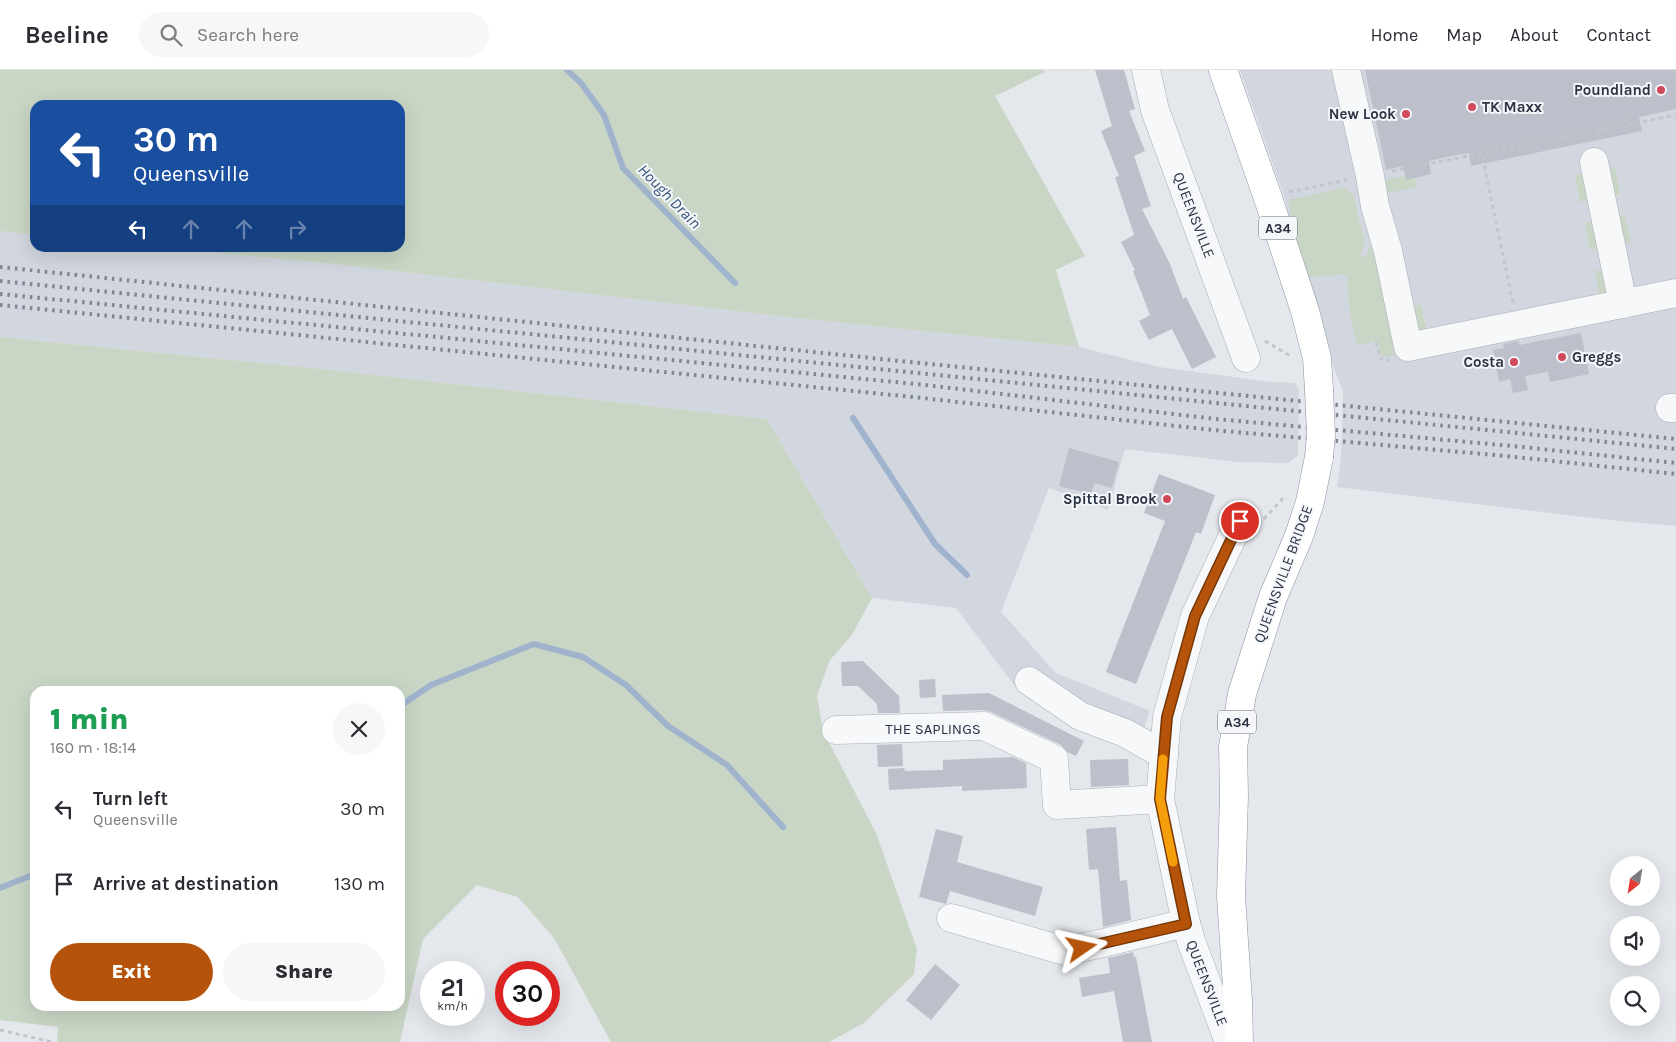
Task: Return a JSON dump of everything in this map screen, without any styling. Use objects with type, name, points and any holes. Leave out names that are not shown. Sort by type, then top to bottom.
[{"type":"highway","name":"QUEENSVILLE BRIDGE","points":[[1223,70],[1305,311],[1317,358],[1320,435],[1319,457],[1310,502],[1299,536],[1273,597],[1242,694],[1233,747],[1234,796],[1231,896],[1239,1042]]},
{"type":"street","name":"QUEENSVILLE","points":[[1146,70],[1155,110],[1246,358]]},
{"type":"street","points":[[1346,70],[1408,347],[1676,293]]},
{"type":"street","points":[[1594,162],[1623,304]]},
{"type":"street","name":"QUEENSVILLE","points":[[1229,1042],[1186,924],[1160,799],[1167,717],[1195,616],[1240,521]]},
{"type":"street","points":[[1029,681],[1080,716],[1126,733],[1164,755]]},
{"type":"street","name":"THE SAPLINGS","points":[[836,730],[984,726],[1054,759],[1057,806],[1160,799]]},
{"type":"street","points":[[951,918],[1064,950],[1186,924]]},
{"type":"path","points":[[1282,194],[1581,131],[1627,125],[1676,115]]},
{"type":"path","points":[[1626,120],[1627,125]]},
{"type":"path","points":[[1482,152],[1517,325]]},
{"type":"path","points":[[1234,321],[1319,382]]},
{"type":"path","points":[[1240,521],[1255,529],[1286,495]]},
{"type":"path","points":[[0,1030],[52,1042]]},
{"type":"shaded area","points":[[1240,70],[1676,70],[1676,526],[1600,519],[1337,487],[1341,458],[1343,392],[1325,343],[1291,229],[1285,199]]},
{"type":"shaded area","points":[[0,231],[30,234],[30,252],[208,252],[343,265],[796,318],[1079,347],[1159,367],[1271,382],[1295,383],[1299,390],[1298,455],[1288,463],[1238,462],[1125,449],[1108,510],[1049,488],[1001,612],[1056,673],[1150,711],[1135,753],[1020,693],[956,608],[872,598],[767,419],[321,369],[0,337]]},
{"type":"green space","points":[[0,70],[1044,70],[1045,72],[995,96],[1085,256],[1056,270],[1079,347],[796,318],[343,265],[208,252],[405,252],[405,100],[30,100],[30,234],[0,231]]},
{"type":"green space","points":[[1615,167],[1620,194],[1611,196],[1606,169]]},
{"type":"green space","points":[[1585,173],[1590,200],[1580,202],[1575,175]]},
{"type":"green space","points":[[1414,174],[1416,187],[1387,193],[1383,181]]},
{"type":"green space","points":[[1345,188],[1353,195],[1365,244],[1360,254],[1366,257],[1370,245],[1374,249],[1403,354],[1381,356],[1378,341],[1357,345],[1350,313],[1347,278],[1349,274],[1310,277],[1296,238],[1288,200]]},
{"type":"green space","points":[[1625,215],[1631,243],[1621,244],[1616,217]]},
{"type":"green space","points":[[1594,221],[1599,249],[1590,250],[1585,223]]},
{"type":"green space","points":[[1605,269],[1610,296],[1600,298],[1595,271]]},
{"type":"green space","points":[[1421,305],[1427,333],[1420,332],[1414,309],[1416,306]]},
{"type":"green space","points":[[0,337],[321,369],[767,419],[872,598],[852,635],[830,660],[817,696],[823,731],[876,833],[917,949],[914,974],[864,1023],[829,1042],[611,1042],[554,938],[518,897],[477,885],[423,939],[400,1042],[57,1042],[58,1027],[0,1020]]},
{"type":"building","points":[[1095,70],[1124,70],[1135,109],[1129,111],[1145,151],[1134,156],[1151,206],[1142,209],[1170,264],[1183,299],[1186,297],[1216,357],[1192,369],[1172,329],[1149,340],[1139,321],[1150,315],[1133,271],[1135,270],[1121,242],[1134,235],[1115,177],[1119,176],[1101,131],[1112,126]]},
{"type":"building","points":[[1365,70],[1676,70],[1676,109],[1639,117],[1642,131],[1471,166],[1469,153],[1446,157],[1429,161],[1431,174],[1406,180],[1403,166],[1386,170]]},
{"type":"building","points":[[1581,333],[1589,374],[1550,382],[1548,372],[1525,376],[1528,390],[1513,393],[1510,379],[1499,382],[1493,350],[1504,348],[1503,344],[1518,341],[1519,345]]},
{"type":"building","points":[[1069,448],[1119,462],[1112,488],[1094,483],[1091,494],[1059,486]]},
{"type":"building","points":[[1159,474],[1215,495],[1201,534],[1196,532],[1136,684],[1106,672],[1165,521],[1144,513]]},
{"type":"building","points":[[863,661],[899,696],[900,713],[878,713],[877,704],[858,686],[842,686],[841,662]]},
{"type":"building","points":[[935,679],[936,697],[920,698],[919,680]]},
{"type":"building","points":[[989,693],[1084,741],[1076,756],[1067,752],[1061,745],[991,712],[984,710],[943,711],[942,695]]},
{"type":"building","points":[[902,744],[903,766],[878,767],[877,745]]},
{"type":"building","points":[[1013,757],[1026,763],[1027,788],[962,791],[962,786],[889,790],[888,769],[904,768],[905,771],[943,770],[943,760]]},
{"type":"building","points":[[1128,759],[1129,785],[1091,787],[1090,760]]},
{"type":"building","points":[[1116,827],[1120,881],[1127,880],[1131,920],[1103,927],[1098,869],[1089,870],[1086,829]]},
{"type":"building","points":[[936,829],[963,836],[957,862],[1043,887],[1035,916],[950,891],[946,904],[919,897]]},
{"type":"building","points":[[1133,952],[1134,957],[1136,957],[1152,1042],[1123,1042],[1114,991],[1082,997],[1079,978],[1110,973],[1108,958]]},
{"type":"building","points":[[935,964],[960,985],[931,1020],[906,1000]]},
{"type":"waterway","name":"Hough Drain","points":[[567,70],[581,83],[604,115],[623,168],[735,283]]},
{"type":"waterway","name":"Hough Drain","points":[[853,418],[935,544],[967,575]]},
{"type":"waterway","points":[[405,703],[431,685],[534,644],[583,657],[626,685],[668,726],[727,765],[783,827]]},
{"type":"waterway","points":[[0,888],[30,876]]},
{"type":"railway","points":[[0,267],[929,364],[1676,439]]},
{"type":"railway","points":[[0,281],[1676,449]]},
{"type":"railway","points":[[0,294],[925,385],[1216,419],[1676,463]]},
{"type":"railway","points":[[0,305],[922,398],[1213,430],[1506,456],[1676,474]]},
{"type":"slow traffic","points":[[1163,759],[1160,799],[1173,862]]},
{"type":"place","name":"Poundland","points":[[1661,90]]},
{"type":"place","name":"TK Maxx","points":[[1472,107]]},
{"type":"place","name":"New Look","points":[[1406,114]]},
{"type":"place","name":"Greggs","points":[[1562,357]]},
{"type":"place","name":"Costa","points":[[1514,362]]},
{"type":"place","name":"Spittal Brook","points":[[1167,499]]},
{"type":"route","points":[[1082,948],[1186,924],[1160,799],[1167,717],[1195,616],[1240,521]]}]
